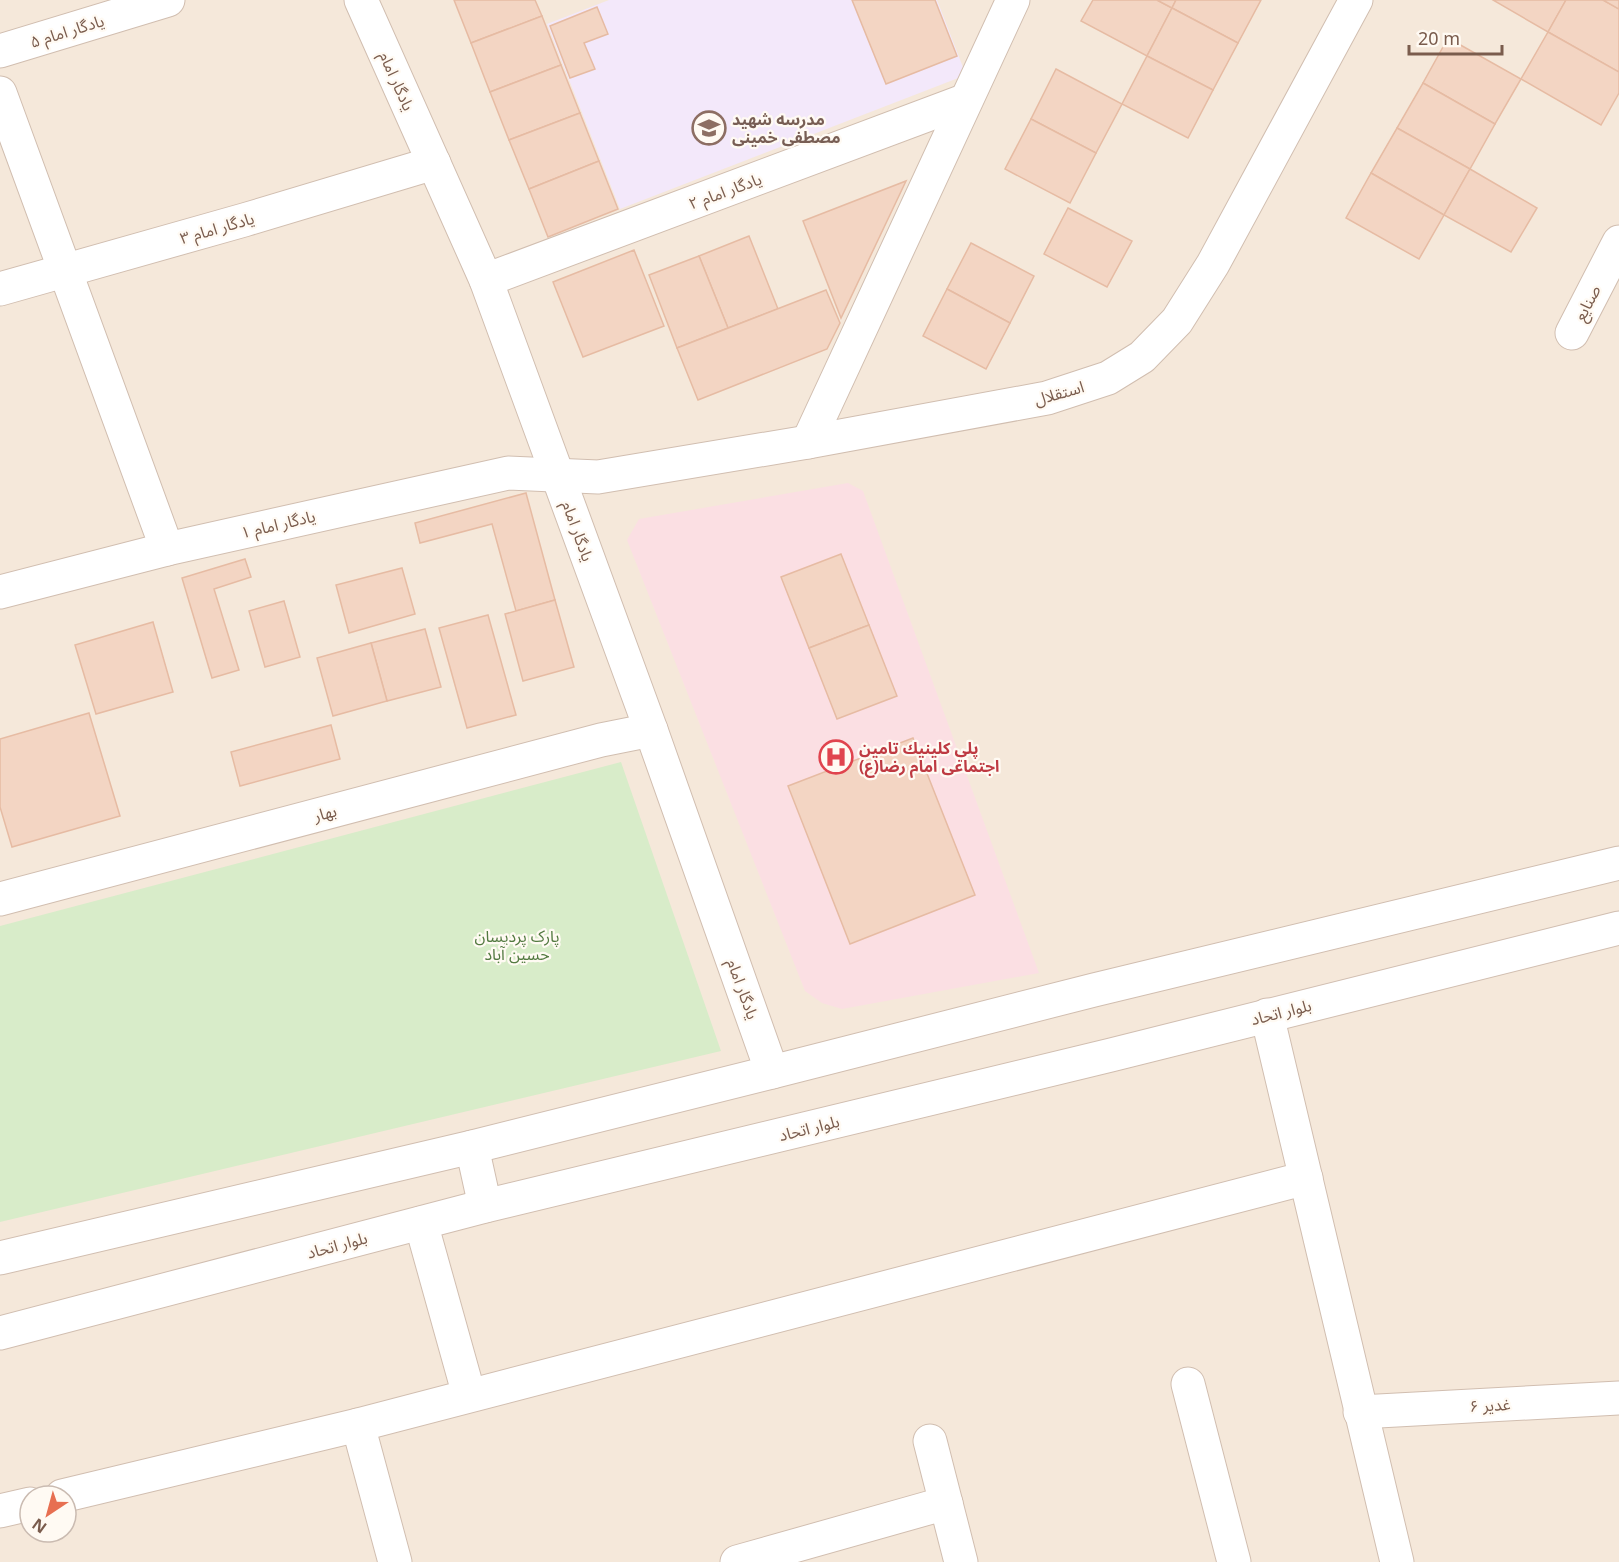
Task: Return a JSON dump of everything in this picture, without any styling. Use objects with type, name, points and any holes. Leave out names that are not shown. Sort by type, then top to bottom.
[{"type":"street","name":"یادگار امام ۵","points":[[0,51],[168,0]]},
{"type":"street","name":"یادگار امام","points":[[361,0],[486,280],[651,730],[772,1072]]},
{"type":"street","points":[[808,442],[964,101],[1013,0]]},
{"type":"street","name":"استقلال","points":[[558,474],[598,477],[808,442],[1047,398],[1108,378],[1142,357],[1177,321],[1213,264],[1356,0]]},
{"type":"street","points":[[0,93],[167,549]]},
{"type":"street","name":"یادگار امام ۲","points":[[486,280],[964,101]]},
{"type":"street","name":"یادگار امام ۳","points":[[0,289],[434,163]]},
{"type":"street","name":"صنایع","points":[[1572,333],[1619,242]]},
{"type":"street","name":"یادگار امام ۱","points":[[0,592],[167,549],[508,472],[558,474]]},
{"type":"street","name":"بهار","points":[[0,899],[590,743],[651,730]]},
{"type":"street","points":[[0,1258],[472,1147],[1094,990],[1619,863]]},
{"type":"street","name":"بلوار اتحاد","points":[[0,1333],[485,1206],[1111,1055],[1619,928]]},
{"type":"street","points":[[1267,1015],[1397,1562]]},
{"type":"street","points":[[472,1147],[485,1206]]},
{"type":"street","points":[[78,1492],[358,1425],[1306,1178]]},
{"type":"street","points":[[421,1223],[469,1395]]},
{"type":"street","points":[[1188,1384],[1234,1562]]},
{"type":"street","name":"غدیر ۶","points":[[1360,1412],[1619,1398]]},
{"type":"street","points":[[358,1425],[395,1562]]},
{"type":"street","points":[[930,1441],[961,1562]]},
{"type":"street","points":[[737,1562],[946,1503]]},
{"type":"street","points":[[0,1511],[18,1507]]},
{"type":"shaded area","points":[[0,0],[1619,0],[1619,1562],[0,1562]]},
{"type":"shaded area","name":"مدرسه شهید مصطفی خمینی","points":[[609,0],[937,0],[966,75],[620,209],[547,24]]},
{"type":"shaded area","name":"پلي كلينيك تامین اجتماعی امام رضا(ع)","points":[[848,483],[863,491],[1039,973],[842,1009],[822,1003],[805,991],[627,540],[639,519]]},
{"type":"green space","name":"پارک پردیسان حسین آباد","points":[[621,762],[721,1051],[0,1222],[0,926]]},
{"type":"building","points":[[454,0],[535,0],[542,16],[471,43]]},
{"type":"building","points":[[852,0],[935,0],[957,56],[886,84]]},
{"type":"building","points":[[1093,0],[1157,0],[1172,8],[1147,56],[1081,21]]},
{"type":"building","points":[[1157,0],[1176,0],[1172,8]]},
{"type":"building","points":[[1176,0],[1261,0],[1238,43],[1172,8]]},
{"type":"building","points":[[1493,0],[1566,0],[1548,32]]},
{"type":"building","points":[[1566,0],[1603,0],[1619,9],[1619,72],[1548,32]]},
{"type":"building","points":[[1603,0],[1619,0],[1619,9]]},
{"type":"building","points":[[597,7],[608,34],[584,43],[595,69],[570,78],[550,26]]},
{"type":"building","points":[[1172,8],[1238,43],[1213,90],[1147,56]]},
{"type":"building","points":[[542,16],[561,65],[490,92],[471,43]]},
{"type":"building","points":[[1548,32],[1619,72],[1619,93],[1601,125],[1521,79]]},
{"type":"building","points":[[1448,38],[1521,79],[1495,124],[1423,83]]},
{"type":"building","points":[[1147,56],[1213,90],[1188,138],[1122,104]]},
{"type":"building","points":[[561,65],[580,113],[509,140],[490,92]]},
{"type":"building","points":[[1056,69],[1122,104],[1096,153],[1031,119]]},
{"type":"building","points":[[1423,83],[1495,124],[1470,169],[1397,128]]},
{"type":"building","points":[[580,113],[599,161],[529,189],[509,140]]},
{"type":"building","points":[[1031,119],[1096,153],[1070,203],[1005,169]]},
{"type":"building","points":[[1397,128],[1470,169],[1444,215],[1371,173]]},
{"type":"building","points":[[599,161],[618,209],[548,237],[529,189]]},
{"type":"building","points":[[1470,169],[1537,208],[1511,252],[1444,215]]},
{"type":"building","points":[[1371,173],[1444,215],[1419,259],[1346,218]]},
{"type":"building","points":[[906,181],[841,318],[803,221]]},
{"type":"building","points":[[1068,208],[1132,241],[1107,287],[1044,254]]},
{"type":"building","points":[[749,236],[778,309],[728,328],[699,256]]},
{"type":"building","points":[[971,243],[1034,276],[1010,323],[947,289]]},
{"type":"building","points":[[634,250],[664,326],[583,357],[553,282]]},
{"type":"building","points":[[699,256],[728,328],[677,348],[649,275]]},
{"type":"building","points":[[947,289],[1010,323],[986,369],[923,336]]},
{"type":"building","points":[[826,290],[840,323],[827,349],[698,400],[677,348]]},
{"type":"building","points":[[526,493],[555,600],[516,611],[492,524],[420,543],[415,523]]},
{"type":"building","points":[[841,554],[869,625],[809,648],[781,577]]},
{"type":"building","points":[[245,559],[251,577],[214,589],[239,670],[212,678],[182,578]]},
{"type":"building","points":[[402,568],[415,614],[349,633],[336,585]]},
{"type":"building","points":[[555,600],[574,667],[523,681],[505,614]]},
{"type":"building","points":[[284,601],[300,657],[265,667],[249,611]]},
{"type":"building","points":[[488,615],[516,715],[467,728],[439,628]]},
{"type":"building","points":[[153,622],[173,692],[96,714],[75,645]]},
{"type":"building","points":[[869,625],[897,696],[837,719],[809,648]]},
{"type":"building","points":[[425,629],[441,687],[387,701],[371,643]]},
{"type":"building","points":[[371,643],[387,701],[333,716],[317,658]]},
{"type":"building","points":[[89,713],[120,816],[12,847],[0,807],[0,739]]},
{"type":"building","points":[[331,725],[340,759],[240,786],[231,752]]},
{"type":"building","points":[[913,738],[975,895],[850,944],[788,786]]},
{"type":"place","name":"مدرسه شهید مصطفی خمینی","points":[[709,128]]},
{"type":"place","name":"پلي كلينيك تامین اجتماعی امام رضا(ع)","points":[[836,757]]}]
